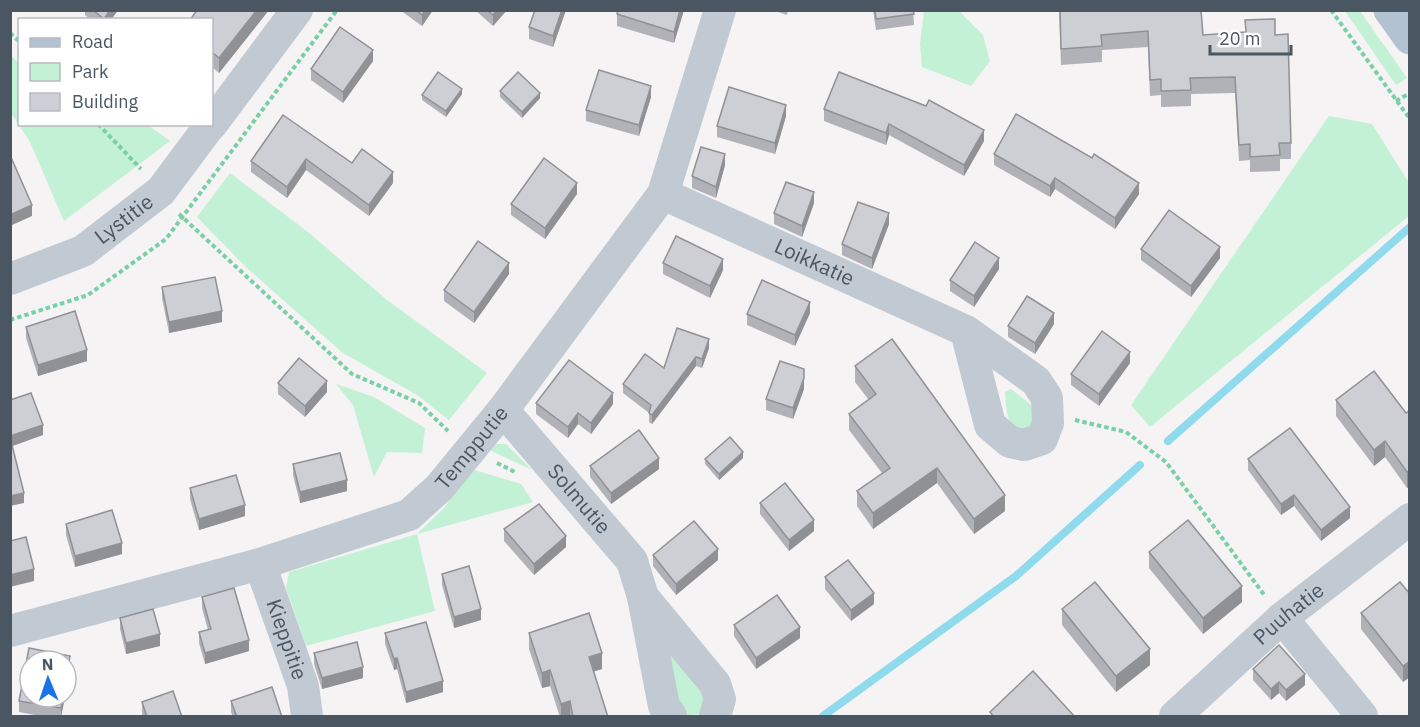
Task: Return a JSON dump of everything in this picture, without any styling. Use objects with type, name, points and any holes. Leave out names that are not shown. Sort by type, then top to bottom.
[{"type":"main road","points":[[1390,10],[1410,38]]},
{"type":"street","name":"Lystitie","points":[[213,121],[297,10]]},
{"type":"street","name":"Tempputie","points":[[10,631],[260,564],[410,515],[439,488],[503,410],[663,194],[720,10]]},
{"type":"street","name":"Lystitie","points":[[10,279],[83,251],[161,190],[209,126]]},
{"type":"street","name":"Loikkatie","points":[[663,194],[966,331],[1036,381],[1047,398],[1048,414]]},
{"type":"street","points":[[966,331],[990,425],[1010,442],[1024,445],[1042,439],[1048,423],[1048,414]]},
{"type":"street","name":"Solmutie","points":[[503,410],[632,561],[643,597],[664,706],[671,717]]},
{"type":"street","name":"Puuhatie","points":[[1175,717],[1282,618],[1410,519]]},
{"type":"street","name":"Kieppitie","points":[[260,564],[300,677],[308,717]]},
{"type":"street","name":"Solmutie","points":[[643,597],[715,684],[720,699],[715,717]]},
{"type":"street","points":[[1282,618],[1362,717]]},
{"type":"path","points":[[1331,10],[1396,102],[1410,118]]},
{"type":"path","points":[[1396,102],[1410,93]]},
{"type":"path","points":[[100,126],[161,190],[182,217],[352,374],[419,403],[469,450],[520,474]]},
{"type":"path","points":[[1048,414],[1126,432],[1166,462],[1282,618]]},
{"type":"green space","points":[[924,11],[959,11],[983,35],[990,61],[971,86],[922,67],[920,44]]},
{"type":"green space","points":[[1345,11],[1360,11],[1407,78],[1396,85]]},
{"type":"green space","points":[[10,55],[18,62],[18,124],[11,113]]},
{"type":"green space","points":[[1329,116],[1372,124],[1409,183],[1409,216],[1150,427],[1131,405]]},
{"type":"green space","points":[[20,126],[149,126],[170,141],[64,221],[30,142]]},
{"type":"green space","points":[[230,173],[308,232],[387,300],[487,373],[449,420],[417,395],[343,353],[247,268],[197,217]]},
{"type":"green space","points":[[336,384],[374,397],[425,428],[422,453],[387,452],[374,477],[353,405]]},
{"type":"green space","points":[[1011,389],[1034,407],[1038,418],[1026,432],[1014,426],[1008,417],[1005,392]]},
{"type":"green space","points":[[494,444],[506,444],[532,470],[485,448]]},
{"type":"green space","points":[[471,469],[521,484],[533,502],[417,534],[444,508]]},
{"type":"green space","points":[[417,534],[435,611],[306,646],[286,588],[289,572]]},
{"type":"green space","points":[[657,618],[706,681],[703,714],[677,716]]},
{"type":"building","points":[[93,10],[110,10],[103,18]]},
{"type":"building","points":[[197,10],[257,10],[219,58],[213,53],[213,18],[191,18]]},
{"type":"building","points":[[487,10],[497,10],[493,15]]},
{"type":"building","points":[[535,10],[562,10],[553,36],[529,27]]},
{"type":"building","points":[[618,10],[680,10],[674,32],[617,14]]},
{"type":"building","points":[[875,10],[913,10],[914,14],[876,19]]},
{"type":"building","points":[[1060,10],[1201,10],[1203,35],[1246,32],[1245,20],[1275,19],[1275,35],[1288,34],[1291,143],[1279,143],[1280,155],[1250,157],[1250,144],[1239,145],[1235,77],[1190,78],[1191,90],[1161,91],[1161,79],[1150,80],[1148,31],[1101,35],[1102,46],[1061,49]]},
{"type":"building","points":[[340,27],[373,50],[343,92],[311,69]]},
{"type":"building","points":[[599,70],[651,86],[639,125],[586,110]]},
{"type":"building","points":[[438,72],[462,89],[446,111],[422,95]]},
{"type":"building","points":[[518,72],[540,93],[522,112],[500,91]]},
{"type":"building","points":[[839,72],[926,106],[929,100],[984,130],[964,165],[889,124],[886,133],[824,109]]},
{"type":"building","points":[[729,87],[786,105],[775,143],[717,126]]},
{"type":"building","points":[[1016,114],[1092,158],[1094,154],[1139,183],[1115,218],[1055,178],[1050,186],[994,154]]},
{"type":"building","points":[[283,115],[352,163],[362,149],[393,172],[369,205],[306,159],[287,187],[251,161]]},
{"type":"building","points":[[701,147],[725,154],[716,187],[692,176]]},
{"type":"building","points":[[10,155],[32,205],[10,215]]},
{"type":"building","points":[[544,158],[577,183],[545,228],[511,204]]},
{"type":"building","points":[[786,182],[814,192],[802,226],[774,213]]},
{"type":"building","points":[[858,202],[889,213],[872,258],[842,244]]},
{"type":"building","points":[[1169,210],[1220,247],[1191,286],[1141,249]]},
{"type":"building","points":[[676,236],[723,259],[710,286],[663,263]]},
{"type":"building","points":[[478,241],[509,263],[474,312],[444,290]]},
{"type":"building","points":[[975,242],[999,258],[974,296],[950,280]]},
{"type":"building","points":[[215,277],[222,311],[169,322],[162,287]]},
{"type":"building","points":[[762,280],[810,302],[795,335],[747,314]]},
{"type":"building","points":[[1027,296],[1054,313],[1035,343],[1008,326]]},
{"type":"building","points":[[75,311],[87,350],[38,365],[26,327]]},
{"type":"building","points":[[677,328],[709,339],[702,359],[696,357],[652,415],[649,413],[651,405],[623,384],[645,354],[664,368]]},
{"type":"building","points":[[1102,331],[1130,352],[1099,394],[1071,374]]},
{"type":"building","points":[[892,339],[1005,495],[974,519],[937,468],[873,513],[857,491],[890,468],[849,414],[876,394],[855,366]]},
{"type":"building","points":[[299,358],[327,381],[305,406],[278,383]]},
{"type":"building","points":[[569,360],[613,393],[591,423],[578,413],[568,427],[536,403]]},
{"type":"building","points":[[780,361],[804,369],[804,378],[793,408],[766,399]]},
{"type":"building","points":[[1374,371],[1406,413],[1410,410],[1410,470],[1407,472],[1385,441],[1374,450],[1336,400]]},
{"type":"building","points":[[31,393],[43,425],[10,436],[10,400]]},
{"type":"building","points":[[1290,428],[1350,507],[1321,530],[1294,495],[1281,504],[1248,459]]},
{"type":"building","points":[[639,430],[659,458],[611,493],[590,466]]},
{"type":"building","points":[[10,437],[24,493],[10,496]]},
{"type":"building","points":[[730,437],[743,452],[719,474],[705,459]]},
{"type":"building","points":[[340,453],[347,480],[300,492],[293,464]]},
{"type":"building","points":[[236,475],[245,505],[199,519],[190,488]]},
{"type":"building","points":[[785,483],[814,520],[789,540],[760,503]]},
{"type":"building","points":[[539,504],[566,536],[534,564],[504,529]]},
{"type":"building","points":[[112,510],[122,543],[75,556],[66,524]]},
{"type":"building","points":[[1188,520],[1242,586],[1203,618],[1149,552]]},
{"type":"building","points":[[694,521],[718,549],[676,584],[653,555]]},
{"type":"building","points":[[26,537],[34,569],[10,575],[10,541]]},
{"type":"building","points":[[848,560],[874,593],[851,610],[825,577]]},
{"type":"building","points":[[469,566],[481,609],[454,617],[442,574]]},
{"type":"building","points":[[1095,582],[1150,649],[1116,676],[1062,609]]},
{"type":"building","points":[[1400,582],[1410,594],[1410,661],[1403,666],[1361,613]]},
{"type":"building","points":[[234,588],[249,640],[205,653],[199,632],[211,629],[202,597]]},
{"type":"building","points":[[777,595],[800,627],[756,658],[734,625]]},
{"type":"building","points":[[153,609],[160,634],[126,643],[120,618]]},
{"type":"building","points":[[589,613],[602,653],[589,657],[608,717],[573,717],[570,701],[561,704],[550,670],[542,673],[529,633]]},
{"type":"building","points":[[426,622],[443,681],[406,692],[397,658],[394,659],[385,633]]},
{"type":"building","points":[[357,642],[363,667],[322,678],[314,653]]},
{"type":"building","points":[[1279,645],[1305,674],[1286,690],[1279,682],[1271,689],[1253,669]]},
{"type":"building","points":[[1033,671],[1075,717],[994,717],[990,712]]},
{"type":"building","points":[[272,687],[282,717],[237,717],[231,701]]},
{"type":"building","points":[[173,691],[182,717],[147,717],[142,702]]},
{"type":"waterway","points":[[1168,441],[1410,227]]},
{"type":"waterway","points":[[823,716],[1016,576],[1140,465]]}]
